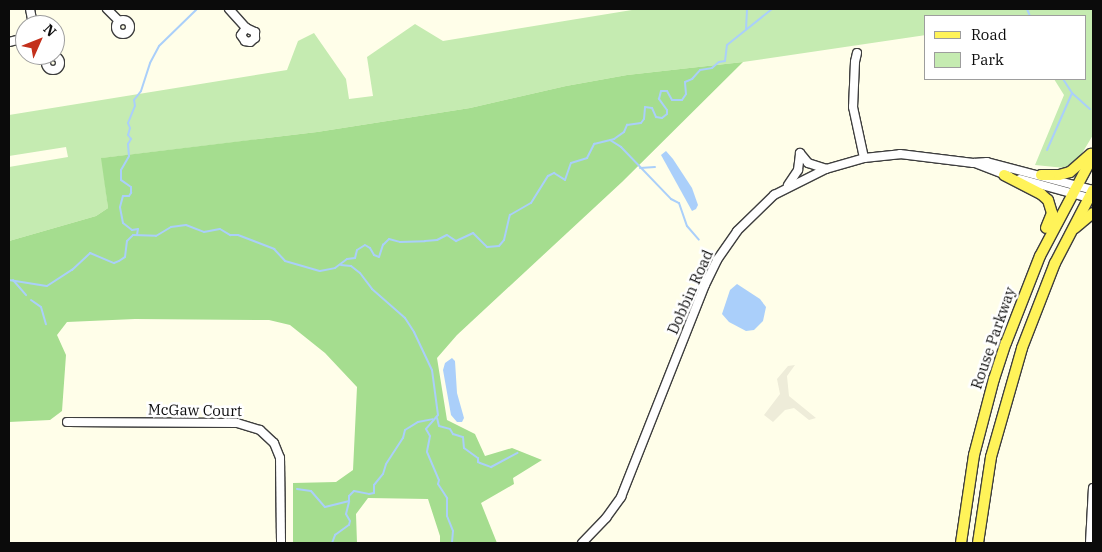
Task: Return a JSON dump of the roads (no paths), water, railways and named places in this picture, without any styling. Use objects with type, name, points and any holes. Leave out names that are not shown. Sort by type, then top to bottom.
[{"type":"main road","points":[[1041,175],[1059,175],[1070,172],[1093,151]]},
{"type":"main road","name":"Rouse Parkway","points":[[961,543],[974,454],[994,379],[1028,283],[1093,156]]},
{"type":"main road","points":[[994,379],[1024,281],[1052,212],[1051,203],[1046,197],[1004,175]]},
{"type":"main road","name":"Rouse Parkway","points":[[978,543],[991,457],[1010,383],[1036,306],[1068,236],[1092,194]]},
{"type":"main road","points":[[1068,236],[1093,213]]},
{"type":"street","points":[[107,9],[119,21]]},
{"type":"street","points":[[228,9],[246,28]]},
{"type":"street","points":[[857,53],[853,107],[864,158]]},
{"type":"street","points":[[786,188],[798,170],[800,153],[808,163],[826,168]]},
{"type":"street","name":"Dobbin Road","points":[[582,543],[606,518],[624,491],[705,285],[718,260],[749,218],[786,188],[826,168],[864,158],[905,154],[974,163],[987,162],[1077,185],[1092,194]]},
{"type":"street","name":"Dobbin Road","points":[[974,163],[1004,175],[1072,195],[1092,194]]},
{"type":"street","name":"McGaw Court","points":[[67,422],[237,423],[260,430],[274,443],[280,458],[281,543]]},
{"type":"street","points":[[1090,543],[1093,488]]},
{"type":"street","points":[[590,536],[596,543]]},
{"type":"water","points":[[666,151],[692,188],[698,205],[692,211],[661,155]]},
{"type":"water","points":[[737,284],[760,299],[766,307],[763,321],[754,330],[746,331],[729,322],[722,314],[730,290]]},
{"type":"water","points":[[452,358],[455,361],[457,393],[464,418],[462,422],[457,422],[451,415],[443,370],[445,363]]},
{"type":"waterway","points":[[137,235],[138,229],[132,230],[123,223],[120,207],[123,196],[129,196],[131,193],[131,187],[121,180],[121,170],[129,156],[128,144],[131,139],[128,135],[130,128],[128,123],[135,106],[134,100],[141,91],[150,63],[159,46],[197,9]]},
{"type":"waterway","points":[[746,29],[747,9]]},
{"type":"waterway","points":[[9,280],[47,286],[72,270],[90,253],[114,263],[125,257],[127,241],[133,235],[156,236],[171,227],[186,225],[204,232],[220,229],[230,235],[238,235],[274,249],[285,261],[320,271],[335,268],[347,259],[355,258],[357,250],[365,245],[370,248],[374,255],[379,257],[383,245],[389,239],[400,242],[425,241],[437,240],[447,235],[456,241],[473,233],[487,247],[499,246],[504,240],[510,215],[531,203],[548,176],[554,173],[565,180],[571,163],[587,158],[594,144],[614,139],[624,132],[627,125],[641,123],[644,119],[645,107],[652,108],[656,117],[662,118],[667,114],[667,110],[659,99],[661,91],[667,91],[672,100],[682,100],[686,94],[685,82],[692,79],[700,70],[712,68],[719,62],[725,61],[727,45],[772,9]]},
{"type":"waterway","points":[[1027,9],[1030,15]]},
{"type":"waterway","points":[[1064,80],[1072,93],[1090,109]]},
{"type":"waterway","points":[[1047,150],[1072,93]]},
{"type":"waterway","points":[[610,140],[621,147],[671,199],[679,203],[687,226],[699,240]]},
{"type":"waterway","points":[[640,168],[655,167]]},
{"type":"waterway","points":[[341,265],[351,266],[360,273],[372,289],[405,318],[414,332],[432,370],[438,415],[426,429],[430,436],[427,452],[439,480],[438,484],[447,498],[447,516],[453,531],[452,543]]},
{"type":"waterway","points":[[13,280],[26,295]]},
{"type":"waterway","points":[[31,300],[41,307],[46,324]]},
{"type":"waterway","points":[[437,418],[439,426],[450,429],[453,434],[463,437],[464,448],[478,458],[480,463],[491,467],[517,453]]},
{"type":"waterway","points":[[297,489],[311,491],[325,507],[349,501],[349,496],[354,491],[374,493],[374,485],[383,474],[386,464],[403,438],[405,430],[418,422],[433,419]]},
{"type":"waterway","points":[[332,543],[335,535],[349,525],[350,521],[346,514],[349,502]]}]
